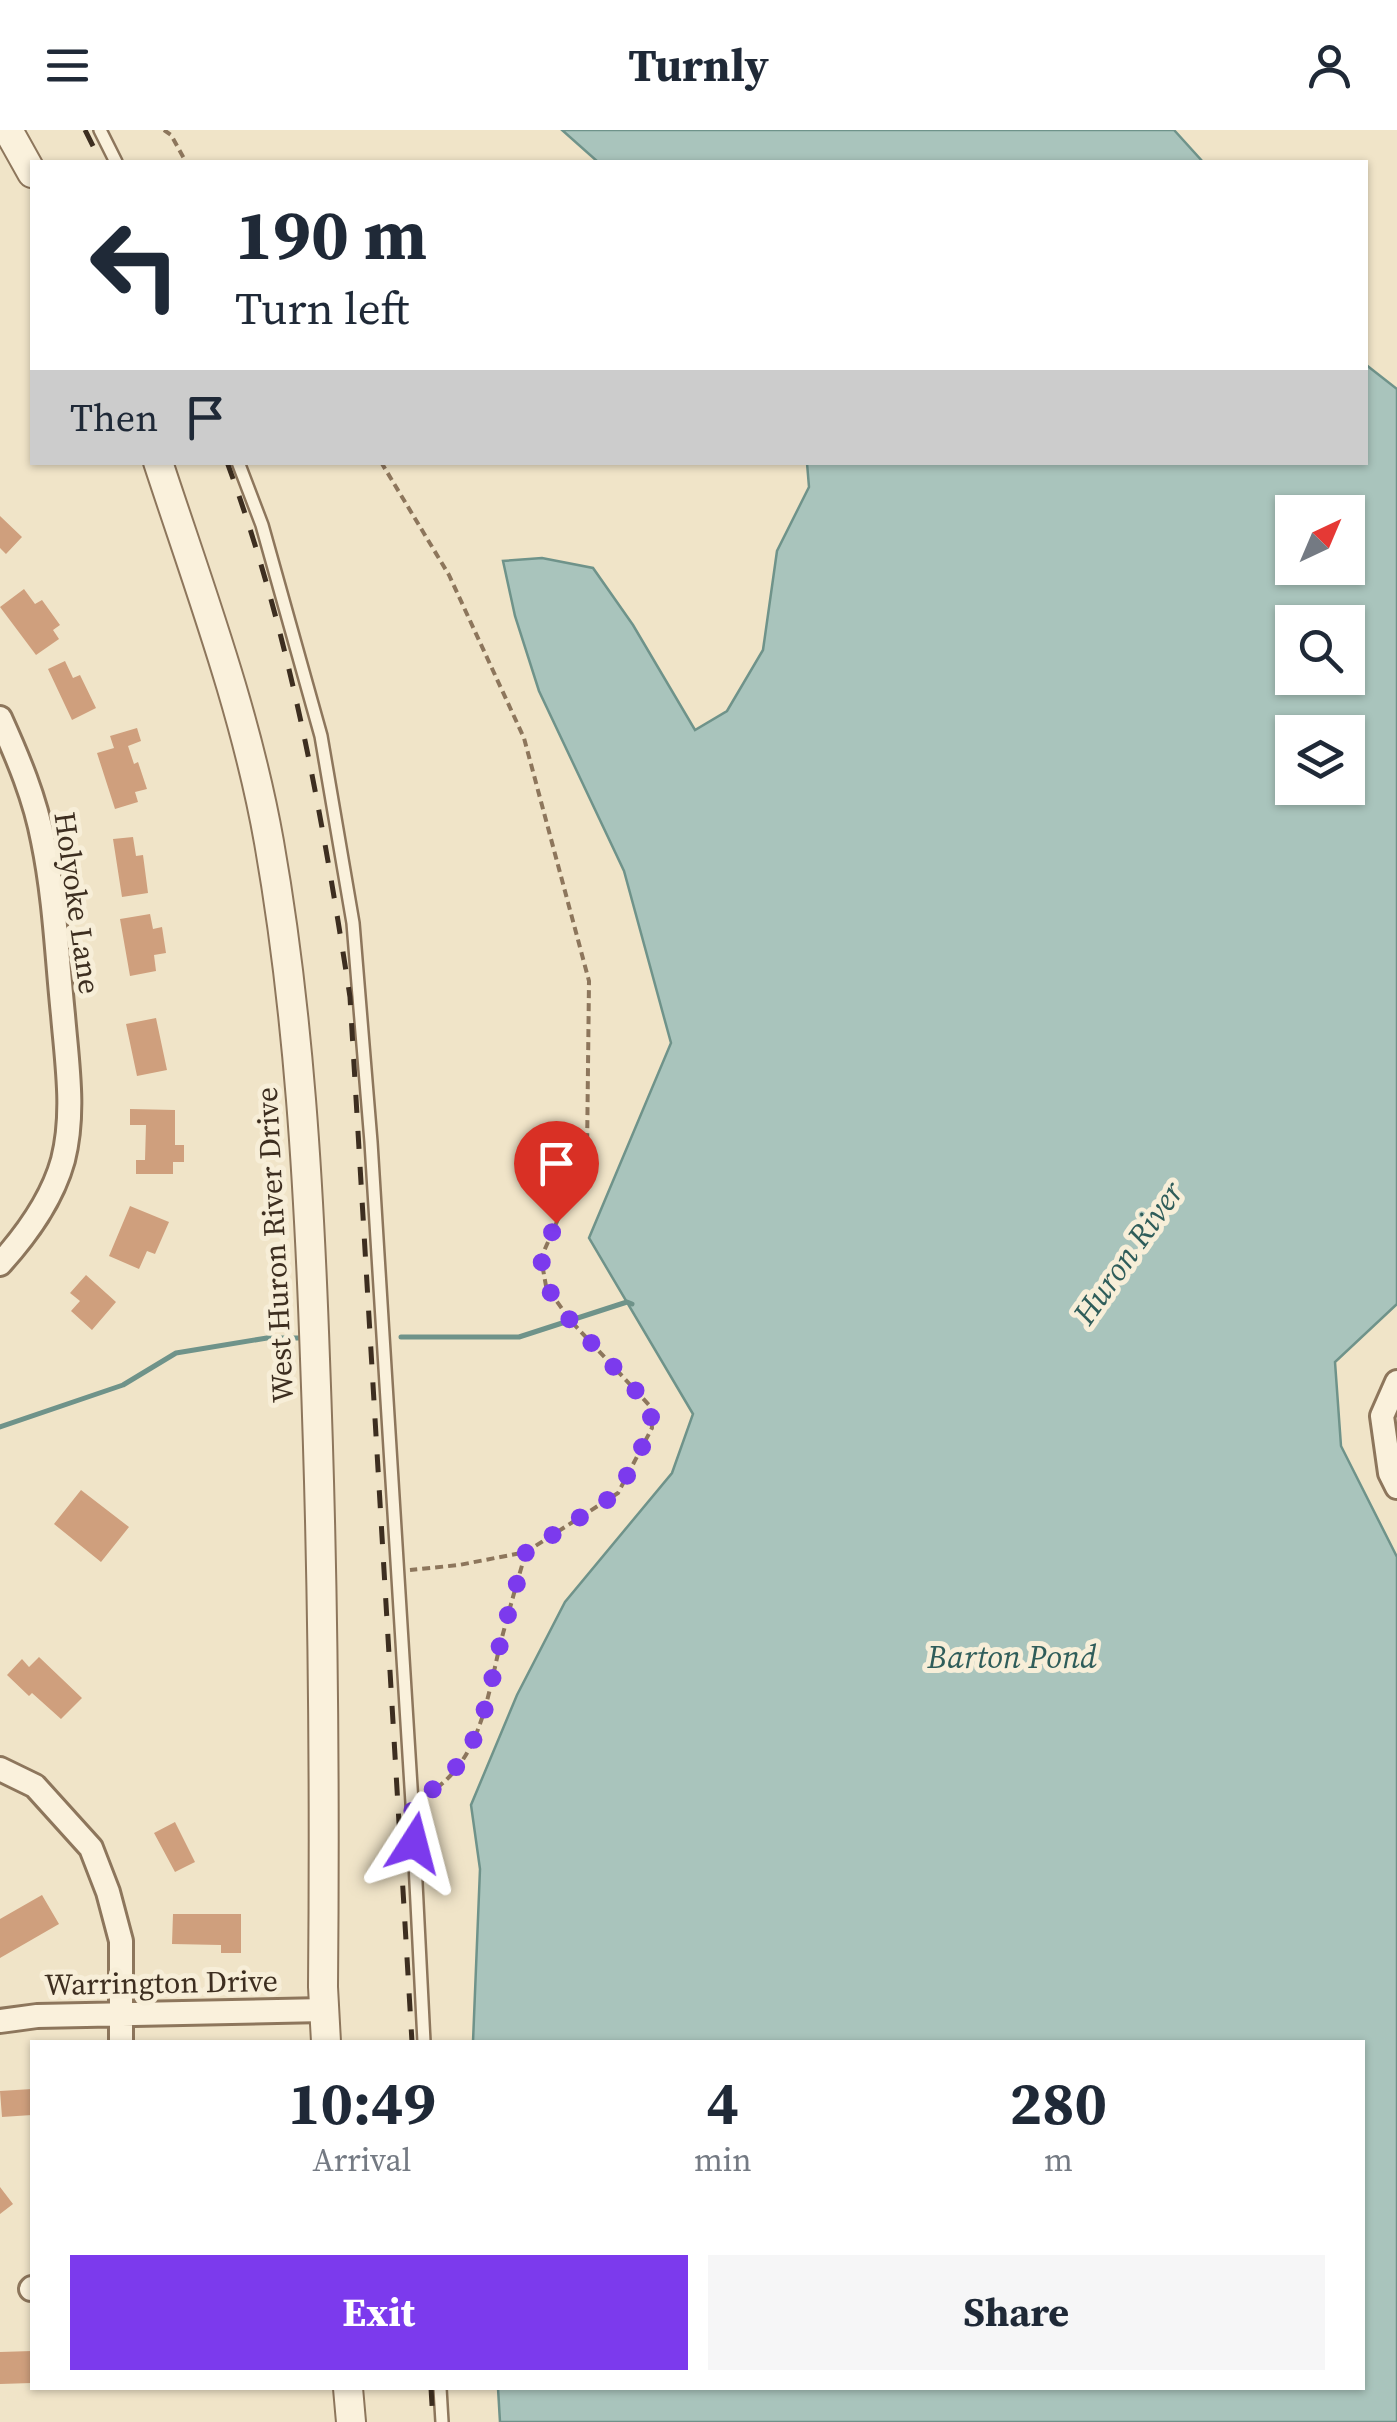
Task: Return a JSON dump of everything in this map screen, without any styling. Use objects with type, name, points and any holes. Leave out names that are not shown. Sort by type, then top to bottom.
[{"type":"street","points":[[8,130],[30,169]]},
{"type":"street","name":"West Huron River Drive","points":[[159,465],[229,677],[268,840],[302,1116],[324,1573],[326,2040]]},
{"type":"street","name":"Holyoke Lane","points":[[0,718],[21,765],[43,838],[58,940],[70,1091],[63,1160],[28,1233],[0,1264]]},
{"type":"street","points":[[1397,1382],[1382,1416],[1390,1473],[1397,1487]]},
{"type":"street","points":[[0,1769],[35,1786],[91,1848],[121,1941],[121,2040]]},
{"type":"street","name":"Warrington Drive","points":[[0,2021],[120,2013],[324,2010]]},
{"type":"street","points":[[348,2390],[351,2422]]},
{"type":"lane","points":[[100,130],[115,160]]},
{"type":"lane","points":[[239,465],[262,524],[320,736],[353,923],[371,1142],[424,2040]]},
{"type":"lane","points":[[440,2390],[442,2422]]},
{"type":"path","points":[[164,130],[185,160]]},
{"type":"path","points":[[384,465],[449,575],[524,738],[589,982],[586,1153],[541,1258],[546,1286],[570,1320],[650,1406],[652,1428],[618,1493],[526,1552],[459,1565],[398,1571]]},
{"type":"path","points":[[412,1803],[439,1788],[462,1760],[482,1725],[526,1552]]},
{"type":"water","points":[[562,130],[1174,130],[1201,160],[596,160]]},
{"type":"water","name":"Barton Pond","points":[[1368,366],[1397,389],[1397,1304],[1335,1362],[1341,1446],[1397,1557],[1397,2422],[500,2422],[498,2390],[1365,2390],[1365,2040],[473,2040],[480,1869],[471,1805],[517,1695],[565,1602],[672,1473],[693,1414],[589,1238],[671,1043],[624,871],[539,691],[515,616],[503,561],[542,558],[593,568],[633,625],[695,730],[727,711],[763,650],[777,551],[809,487],[807,465],[1368,465]]},
{"type":"building","points":[[0,516],[22,537],[6,554],[0,548]]},
{"type":"building","points":[[24,589],[35,604],[42,600],[60,625],[53,630],[59,639],[36,655],[0,607]]},
{"type":"building","points":[[65,661],[73,678],[80,675],[96,708],[72,720],[48,669]]},
{"type":"building","points":[[137,728],[141,741],[128,746],[147,789],[135,792],[138,802],[115,809],[97,753],[114,748],[110,736]]},
{"type":"building","points":[[133,837],[136,856],[143,855],[148,893],[122,897],[113,839]]},
{"type":"building","points":[[150,914],[153,929],[162,927],[166,953],[154,955],[156,971],[130,976],[120,919]]},
{"type":"building","points":[[156,1018],[167,1070],[137,1076],[126,1024]]},
{"type":"building","points":[[130,1109],[175,1110],[175,1145],[184,1145],[184,1162],[173,1162],[173,1174],[136,1174],[136,1160],[145,1160],[146,1125],[130,1125]]},
{"type":"building","points":[[130,1206],[169,1222],[155,1254],[147,1251],[139,1269],[109,1256]]},
{"type":"building","points":[[86,1275],[116,1302],[92,1330],[71,1311],[80,1301],[70,1293]]},
{"type":"building","points":[[81,1490],[129,1527],[101,1562],[54,1524]]},
{"type":"building","points":[[39,1657],[82,1698],[61,1719],[7,1675],[22,1659],[29,1667]]},
{"type":"building","points":[[175,1822],[195,1862],[175,1872],[154,1833]]},
{"type":"building","points":[[42,1895],[59,1924],[0,1958],[0,1919]]},
{"type":"building","points":[[173,1914],[241,1914],[241,1953],[221,1953],[221,1945],[172,1944]]},
{"type":"building","points":[[30,2089],[30,2115],[2,2117],[0,2091]]},
{"type":"building","points":[[0,2187],[13,2204],[0,2214]]},
{"type":"building","points":[[30,2351],[30,2383],[0,2384],[0,2352]]},
{"type":"waterway","points":[[401,1337],[519,1337],[627,1302],[632,1304]]},
{"type":"waterway","points":[[0,1427],[123,1385],[176,1353],[267,1338],[299,1338]]},
{"type":"railway","points":[[85,130],[100,160]]},
{"type":"railway","points":[[228,465],[250,527],[287,660],[316,794],[350,997],[412,2040]]},
{"type":"railway","points":[[431,2390],[433,2422]]},
{"type":"route","points":[[414,1843],[412,1803],[439,1788],[462,1760],[482,1725],[526,1552],[618,1493],[652,1428],[650,1406],[570,1320],[546,1286],[541,1258],[556,1223]]},
{"type":"water label","name":"Huron River","points":[[1128,1253]]}]
